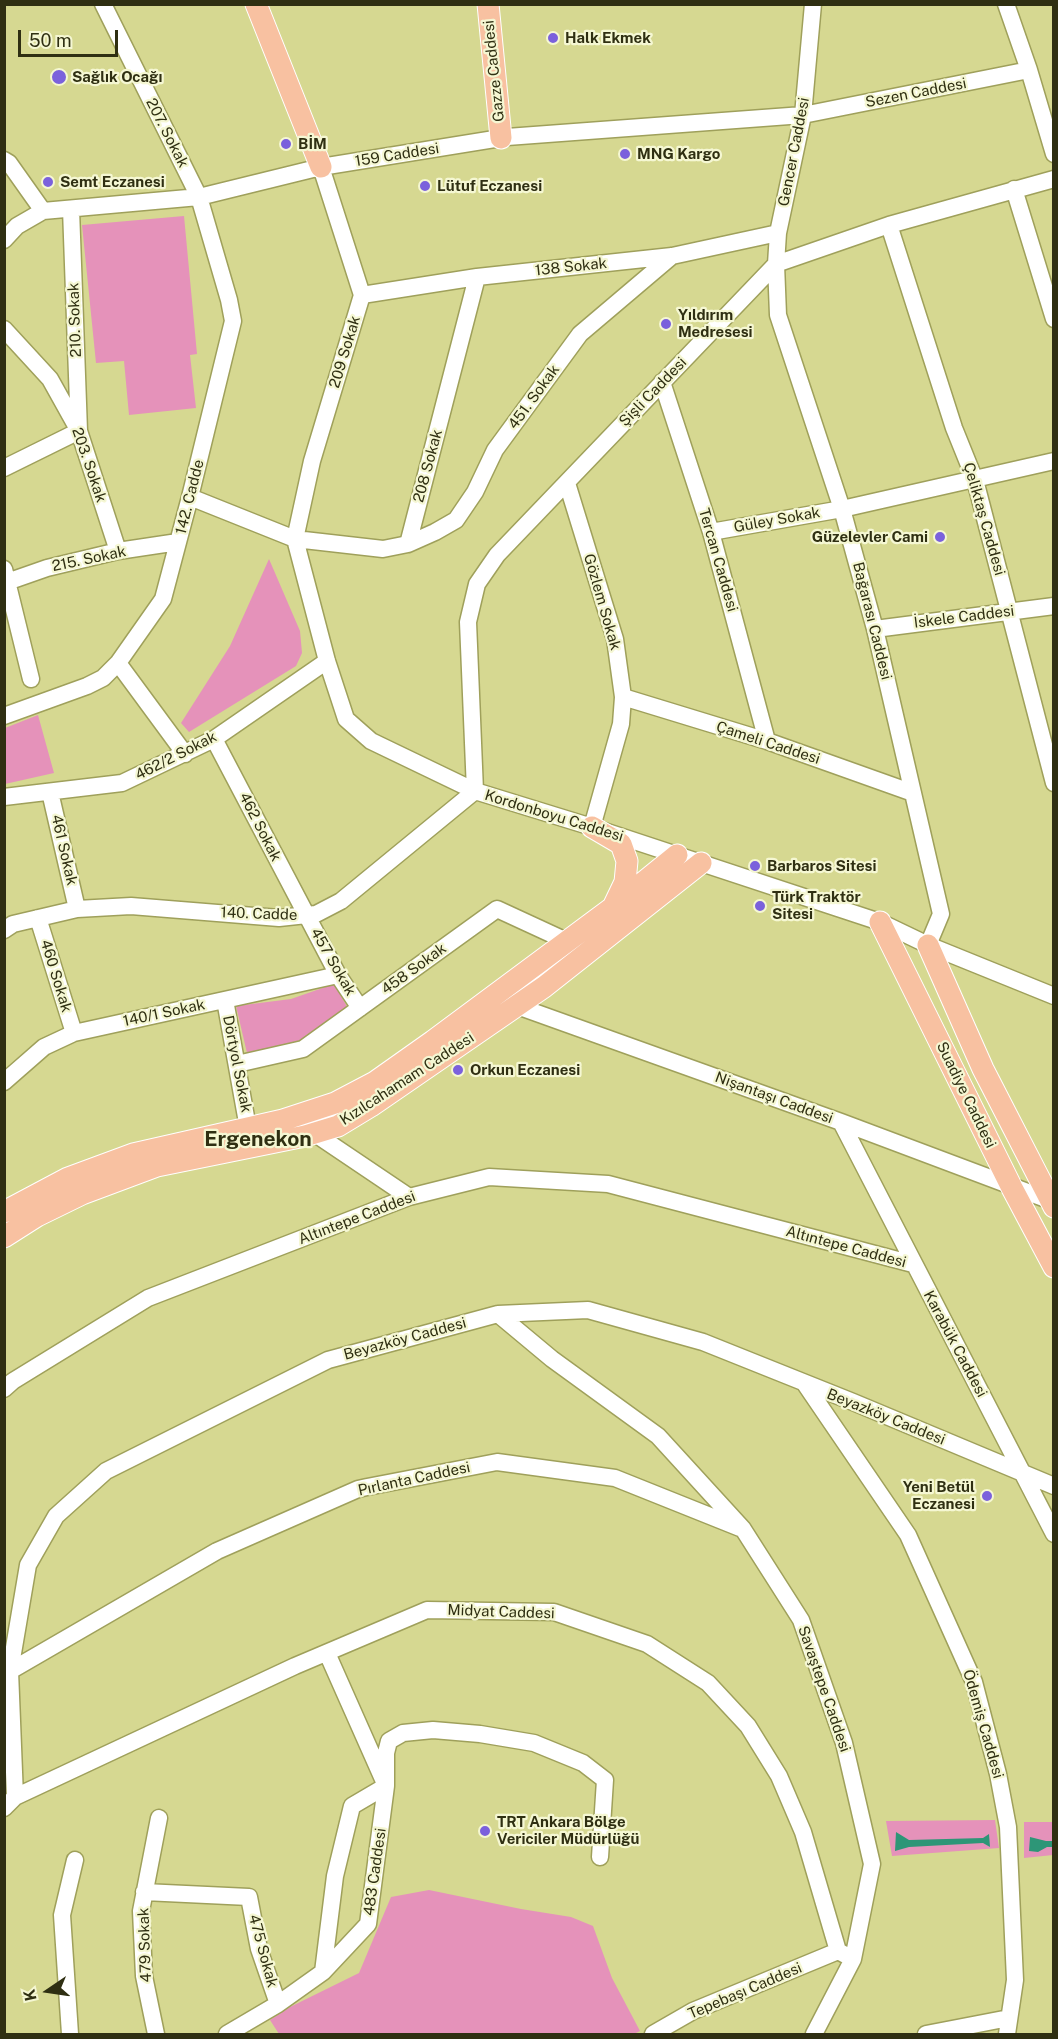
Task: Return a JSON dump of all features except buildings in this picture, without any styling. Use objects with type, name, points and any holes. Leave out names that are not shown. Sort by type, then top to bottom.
[{"type":"main road","points":[[256,4],[321,167]]},
{"type":"main road","name":"Gazze Caddesi","points":[[489,5],[501,138]]},
{"type":"main road","points":[[592,827],[621,844],[627,861],[625,882],[612,908]]},
{"type":"main road","name":"Kızılcahamam Caddesi","points":[[4,1212],[68,1178],[133,1154],[291,1118],[335,1103],[375,1082],[612,908],[677,855]]},
{"type":"main road","name":"Kızılcahamam Caddesi","points":[[4,1237],[37,1216],[82,1194],[157,1167],[338,1126],[517,1006],[701,863]]},
{"type":"main road","name":"Suadiye Caddesi","points":[[880,922],[1053,1267]]},
{"type":"main road","name":"Suadiye Caddesi","points":[[928,945],[983,1069],[1053,1204]]},
{"type":"main road","points":[[291,1118],[314,1133]]},
{"type":"street","name":"207. Sokak","points":[[103,4],[199,197]]},
{"type":"street","name":"Gencer Caddesi","points":[[776,264],[778,233],[803,115],[813,4]]},
{"type":"street","points":[[1006,4],[1029,70],[1053,154]]},
{"type":"street","name":"Sezen Caddesi","points":[[803,115],[1029,70]]},
{"type":"street","name":"159 Caddesi","points":[[4,240],[18,226],[43,211],[199,197],[321,167],[501,138],[803,115]]},
{"type":"street","points":[[4,160],[9,163],[43,211]]},
{"type":"street","points":[[321,167],[362,295]]},
{"type":"street","name":"Şişli Caddesi","points":[[475,791],[468,622],[477,584],[497,555],[776,264],[889,225],[1053,179]]},
{"type":"street","points":[[1014,189],[1053,319]]},
{"type":"street","name":"142. Cadde","points":[[4,716],[103,678],[118,663],[163,599],[233,321],[199,197]]},
{"type":"street","name":"210. Sokak","points":[[71,209],[79,431]]},
{"type":"street","name":"Çeliktaş Caddesi","points":[[889,225],[954,428],[975,480],[1053,783]]},
{"type":"street","name":"138 Sokak","points":[[362,295],[477,277],[672,256],[778,233]]},
{"type":"street","name":"451. Sokak","points":[[408,544],[456,520],[475,492],[495,450],[580,334],[672,256]]},
{"type":"street","name":"Bağarası Caddesi","points":[[776,264],[778,315],[842,509],[875,629],[941,914],[928,945]]},
{"type":"street","name":"208 Sokak","points":[[408,544],[477,277]]},
{"type":"street","name":"209 Sokak","points":[[295,539],[312,461],[362,295]]},
{"type":"street","name":"203. Sokak","points":[[4,329],[50,379],[79,431],[118,551]]},
{"type":"street","name":"Tercan Caddesi","points":[[662,382],[711,532],[767,741]]},
{"type":"street","points":[[4,468],[79,431]]},
{"type":"street","name":"Güley Sokak","points":[[711,532],[842,509],[1053,461]]},
{"type":"street","name":"Gözlem Sokak","points":[[567,483],[615,639],[623,697],[621,724],[592,827]]},
{"type":"street","points":[[190,497],[295,539],[383,549],[408,544]]},
{"type":"street","name":"Kordonboyu Caddesi","points":[[295,539],[327,661],[346,719],[371,741],[475,791],[880,922],[928,945],[1053,996]]},
{"type":"street","name":"215. Sokak","points":[[5,579],[118,551],[178,542]]},
{"type":"street","points":[[5,579],[31,679]]},
{"type":"street","name":"İskele Caddesi","points":[[875,629],[1053,606]]},
{"type":"street","name":"462/2 Sokak","points":[[4,797],[122,783],[214,739],[327,661]]},
{"type":"street","points":[[118,663],[185,754]]},
{"type":"street","name":"Çameli Caddesi","points":[[623,697],[767,741],[913,793]]},
{"type":"street","name":"462 Sokak","points":[[214,739],[306,916]]},
{"type":"street","name":"140. Cadde","points":[[4,930],[13,924],[77,909],[131,906],[279,918],[316,914],[341,901],[475,791]]},
{"type":"street","name":"461 Sokak","points":[[50,792],[77,909]]},
{"type":"street","name":"458 Sokak","points":[[237,1064],[303,1049],[496,909],[590,951]]},
{"type":"street","name":"457 Sokak","points":[[306,916],[338,975],[360,1008]]},
{"type":"street","name":"460 Sokak","points":[[38,918],[74,1033]]},
{"type":"street","name":"140/1 Sokak","points":[[4,1082],[44,1047],[74,1033],[338,975]]},
{"type":"street","name":"Nişantaşı Caddesi","points":[[492,997],[841,1122],[1053,1204]]},
{"type":"street","name":"Dörtyol Sokak","points":[[225,1000],[248,1128]]},
{"type":"street","name":"Karabük Caddesi","points":[[841,1122],[1053,1534]]},
{"type":"street","points":[[314,1133],[409,1197]]},
{"type":"street","name":"Altıntepe Caddesi","points":[[4,1389],[13,1381],[148,1298],[409,1197],[489,1178],[608,1184],[913,1264]]},
{"type":"street","name":"Beyazköy Caddesi","points":[[10,1803],[10,1671],[28,1565],[56,1516],[106,1471],[328,1360],[498,1314],[588,1310],[703,1342],[1053,1486]]},
{"type":"street","name":"Savaştepe Caddesi","points":[[498,1314],[552,1359],[658,1436],[743,1529],[801,1620],[844,1743],[872,1864],[846,1955],[814,2034]]},
{"type":"street","name":"Ödemiş Caddesi","points":[[805,1384],[908,1535],[974,1682],[998,1774],[1008,1827],[1016,1980],[1008,2026]]},
{"type":"street","name":"Pırlanta Caddesi","points":[[10,1671],[217,1551],[358,1489],[497,1462],[615,1478],[743,1529]]},
{"type":"street","name":"Midyat Caddesi","points":[[10,1803],[327,1653],[427,1610],[554,1612],[647,1644],[708,1683],[748,1726],[779,1776],[803,1832],[846,1955]]},
{"type":"street","points":[[323,1972],[336,1876],[352,1806],[386,1786],[327,1653]]},
{"type":"street","name":"483 Caddesi","points":[[235,2033],[323,1972],[368,1924],[386,1786],[386,1754],[389,1741],[403,1732],[433,1730],[480,1734],[534,1743],[583,1763],[605,1780],[600,1857]]},
{"type":"street","name":"479 Sokak","points":[[156,2034],[144,1976],[141,1911],[159,1818]]},
{"type":"street","points":[[70,2034],[62,1915],[75,1860]]},
{"type":"street","name":"475 Sokak","points":[[144,1892],[249,1897],[259,1949],[278,2004]]},
{"type":"street","name":"Tepebaşı Caddesi","points":[[653,2034],[693,2011],[846,1955]]},
{"type":"street","points":[[926,2034],[1008,2026]]},
{"type":"shaded area","points":[[184,216],[197,354],[190,355],[196,408],[129,415],[124,361],[96,363],[82,225]]},
{"type":"shaded area","points":[[269,559],[300,631],[302,653],[296,666],[189,732],[181,723],[230,646]]},
{"type":"shaded area","points":[[38,715],[54,773],[5,784],[5,728]]},
{"type":"shaded area","points":[[334,984],[349,1010],[301,1044],[247,1053],[236,1006],[291,999]]},
{"type":"shaded area","points":[[995,1820],[999,1848],[892,1856],[886,1821]]},
{"type":"shaded area","points":[[1024,1822],[1053,1822],[1053,1855],[1024,1858]]},
{"type":"shaded area","points":[[896,1832],[909,1840],[983,1838],[989,1834],[990,1847],[983,1843],[909,1847],[895,1851]]},
{"type":"shaded area","points":[[1030,1837],[1053,1841],[1053,1847],[1047,1847],[1038,1852],[1029,1851]]},
{"type":"shaded area","points":[[429,1890],[571,1917],[593,1926],[612,1978],[640,2031],[634,2034],[279,2034],[270,2020],[290,2007],[359,1973],[391,1897]]},
{"type":"place","name":"Halk Ekmek","points":[[553,38]]},
{"type":"place","name":"Sağlık Ocağı","points":[[59,77]]},
{"type":"place","name":"BİM","points":[[286,144]]},
{"type":"place","name":"MNG Kargo","points":[[625,154]]},
{"type":"place","name":"Semt Eczanesi","points":[[48,182]]},
{"type":"place","name":"Lütuf Eczanesi","points":[[425,186]]},
{"type":"place","name":"Yıldırım Medresesi","points":[[666,324]]},
{"type":"place","name":"Güzelevler Cami","points":[[940,537]]},
{"type":"place","name":"Barbaros Sitesi","points":[[755,866]]},
{"type":"place","name":"Türk Traktör Sitesi","points":[[760,906]]},
{"type":"place","name":"Orkun Eczanesi","points":[[458,1070]]},
{"type":"place","name":"Yeni Betül Eczanesi","points":[[987,1496]]},
{"type":"place","name":"TRT Ankara Bölge Vericiler Müdürlüğü","points":[[485,1831]]},
{"type":"district","name":"Ergenekon","points":[[258,1140]]}]
